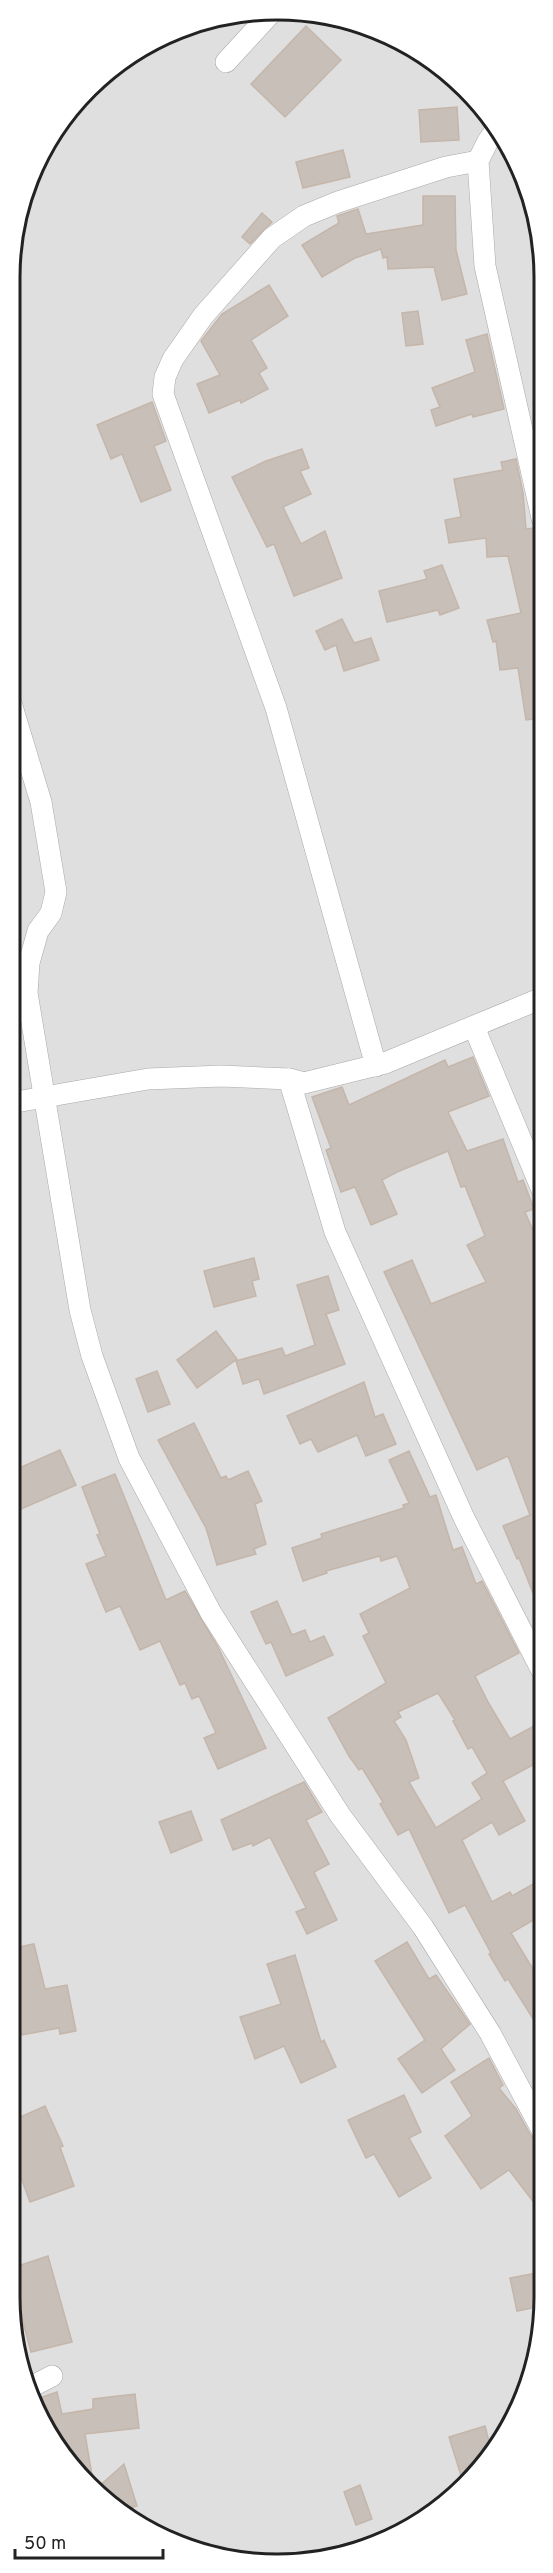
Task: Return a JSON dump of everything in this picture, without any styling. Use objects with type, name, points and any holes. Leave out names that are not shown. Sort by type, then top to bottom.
[{"type":"street","points":[[226,62],[264,20]]},
{"type":"street","points":[[491,136],[478,161],[485,266],[534,483]]},
{"type":"street","points":[[376,1066],[276,708],[163,394],[165,377],[173,359],[203,316],[272,238],[304,216],[338,202],[446,167],[478,161]]},
{"type":"street","points":[[20,733],[41,802],[56,892],[51,913],[38,931],[29,963],[27,993],[80,1310],[92,1356],[129,1458],[211,1612],[340,1815],[423,1928],[484,2023],[534,2115]]},
{"type":"street","points":[[20,1101],[148,1079],[221,1076],[288,1079],[304,1083],[376,1066],[534,1001]]},
{"type":"street","points":[[474,1027],[534,1171]]},
{"type":"street","points":[[288,1079],[334,1232],[464,1518],[534,1655]]},
{"type":"street","points":[[35,2385],[52,2376]]},
{"type":"shaded area","points":[[260,20],[293,20],[327,24],[375,39],[405,54],[446,83],[470,107],[499,148],[514,178],[529,226],[533,260],[534,2296],[529,2347],[514,2395],[499,2425],[470,2466],[433,2500],[390,2527],[343,2545],[293,2553],[260,2553],[210,2545],[163,2527],[120,2500],[83,2466],[54,2425],[39,2395],[24,2347],[20,2313],[20,260],[24,226],[39,178],[63,134],[83,107],[107,83],[134,63],[178,39],[226,24]]},
{"type":"building","points":[[306,26],[341,60],[285,117],[251,84]]},
{"type":"building","points":[[457,107],[459,140],[421,142],[419,110]]},
{"type":"building","points":[[343,150],[350,177],[303,188],[296,162]]},
{"type":"building","points":[[423,196],[455,196],[456,250],[467,294],[442,300],[434,267],[388,269],[387,257],[383,258],[381,249],[355,258],[322,277],[302,245],[339,223],[337,216],[358,209],[366,234],[423,225]]},
{"type":"building","points":[[262,213],[272,222],[250,244],[242,237]]},
{"type":"building","points":[[269,285],[288,316],[251,340],[267,368],[259,373],[268,389],[241,403],[240,400],[209,413],[197,384],[220,375],[201,341],[222,314]]},
{"type":"building","points":[[418,311],[423,344],[406,346],[402,313]]},
{"type":"building","points":[[487,334],[504,409],[473,417],[472,414],[436,426],[431,410],[440,407],[432,388],[475,372],[466,340]]},
{"type":"building","points":[[152,402],[166,441],[154,446],[171,490],[141,502],[122,454],[111,459],[97,425]]},
{"type":"building","points":[[302,449],[309,468],[300,471],[311,494],[283,507],[301,544],[325,531],[342,578],[294,596],[274,544],[267,547],[232,477],[266,461]]},
{"type":"building","points":[[516,459],[523,493],[526,529],[534,528],[534,719],[526,720],[518,668],[500,670],[496,641],[493,642],[487,620],[521,613],[508,556],[487,557],[486,538],[449,543],[445,520],[461,517],[454,479],[503,470],[501,462]]},
{"type":"building","points":[[442,565],[459,608],[440,615],[438,610],[387,622],[379,591],[427,579],[424,571]]},
{"type":"building","points":[[342,619],[354,643],[371,638],[379,660],[344,671],[336,645],[325,650],[316,631]]},
{"type":"building","points":[[473,1057],[489,1096],[448,1112],[467,1151],[503,1139],[518,1182],[523,1180],[534,1209],[525,1212],[534,1233],[534,1596],[503,1526],[530,1515],[508,1456],[477,1470],[384,1272],[412,1260],[431,1304],[486,1282],[467,1245],[485,1236],[465,1186],[461,1187],[448,1151],[397,1172],[382,1180],[397,1214],[371,1225],[355,1187],[341,1192],[326,1150],[331,1148],[312,1097],[342,1087],[349,1105],[445,1060],[448,1067]]},
{"type":"building","points":[[254,1258],[259,1279],[252,1281],[256,1296],[214,1307],[204,1271]]},
{"type":"building","points":[[328,1276],[339,1310],[326,1314],[345,1364],[264,1394],[259,1379],[243,1384],[236,1361],[282,1348],[285,1356],[315,1345],[297,1285]]},
{"type":"building","points":[[216,1331],[237,1359],[197,1388],[177,1360]]},
{"type":"building","points":[[157,1371],[170,1404],[148,1412],[136,1379]]},
{"type":"building","points":[[364,1382],[375,1417],[383,1414],[396,1444],[366,1456],[357,1435],[318,1452],[311,1439],[300,1444],[287,1416]]},
{"type":"building","points":[[194,1423],[221,1478],[226,1476],[228,1480],[248,1471],[262,1501],[255,1504],[266,1544],[254,1549],[256,1554],[217,1565],[206,1528],[158,1440]]},
{"type":"building","points":[[60,1450],[76,1485],[21,1509],[20,1468]]},
{"type":"building","points":[[409,1451],[430,1497],[436,1495],[453,1550],[462,1547],[476,1584],[482,1581],[519,1653],[475,1676],[510,1739],[534,1726],[534,1764],[503,1781],[525,1821],[499,1835],[492,1822],[462,1840],[492,1902],[510,1892],[512,1896],[534,1884],[534,1920],[511,1933],[534,1971],[534,2020],[508,1979],[505,1981],[465,1905],[449,1913],[409,1829],[398,1835],[380,1804],[383,1802],[362,1768],[359,1770],[349,1756],[328,1718],[386,1683],[363,1636],[369,1633],[360,1614],[410,1588],[397,1556],[381,1561],[380,1556],[326,1571],[327,1573],[303,1581],[292,1548],[322,1538],[321,1534],[404,1508],[403,1505],[409,1503],[389,1460]],"holes":[[[438,1693],[455,1720],[453,1721],[468,1749],[472,1747],[487,1773],[472,1783],[482,1799],[436,1828],[409,1782],[419,1778],[406,1740],[394,1721],[401,1717],[398,1712]]]},
{"type":"building","points":[[115,1474],[166,1600],[185,1591],[218,1647],[266,1748],[218,1769],[204,1738],[216,1733],[199,1696],[192,1699],[185,1683],[180,1685],[160,1641],[140,1650],[120,1606],[106,1612],[86,1564],[106,1556],[82,1487]]},
{"type":"building","points":[[277,1601],[292,1635],[305,1630],[310,1642],[324,1636],[333,1655],[286,1676],[271,1642],[266,1644],[251,1612]]},
{"type":"building","points":[[304,1782],[322,1812],[306,1820],[329,1864],[314,1872],[337,1920],[307,1934],[296,1912],[306,1908],[270,1837],[253,1846],[252,1843],[233,1850],[221,1820]]},
{"type":"building","points":[[191,1811],[202,1840],[171,1853],[159,1822]]},
{"type":"building","points":[[407,1942],[429,1979],[436,1975],[470,2024],[441,2049],[455,2070],[422,2093],[398,2059],[425,2040],[375,1961]]},
{"type":"building","points":[[34,1944],[45,1989],[67,1985],[76,2031],[60,2034],[59,2028],[22,2035],[20,1947]]},
{"type":"building","points":[[295,1955],[321,2042],[324,2040],[336,2067],[301,2083],[284,2046],[255,2059],[240,2017],[281,2004],[267,1964]]},
{"type":"building","points":[[489,2058],[503,2085],[499,2088],[516,2109],[534,2138],[534,2203],[509,2170],[481,2189],[445,2136],[472,2116],[451,2082]]},
{"type":"building","points":[[404,2095],[421,2132],[409,2138],[431,2178],[399,2197],[374,2154],[366,2158],[348,2120]]},
{"type":"building","points":[[45,2106],[63,2146],[60,2147],[74,2186],[30,2202],[20,2175],[20,2117]]},
{"type":"building","points":[[48,2256],[72,2342],[31,2352],[20,2310],[20,2265]]},
{"type":"building","points":[[534,2274],[533,2308],[517,2311],[510,2278]]},
{"type":"building","points":[[57,2392],[62,2414],[93,2409],[93,2399],[135,2394],[139,2428],[85,2434],[92,2475],[63,2439],[40,2398]]},
{"type":"building","points":[[485,2426],[489,2441],[461,2475],[449,2437]]},
{"type":"building","points":[[124,2464],[137,2506],[131,2508],[101,2484]]},
{"type":"building","points":[[360,2485],[372,2519],[356,2525],[344,2492]]}]
